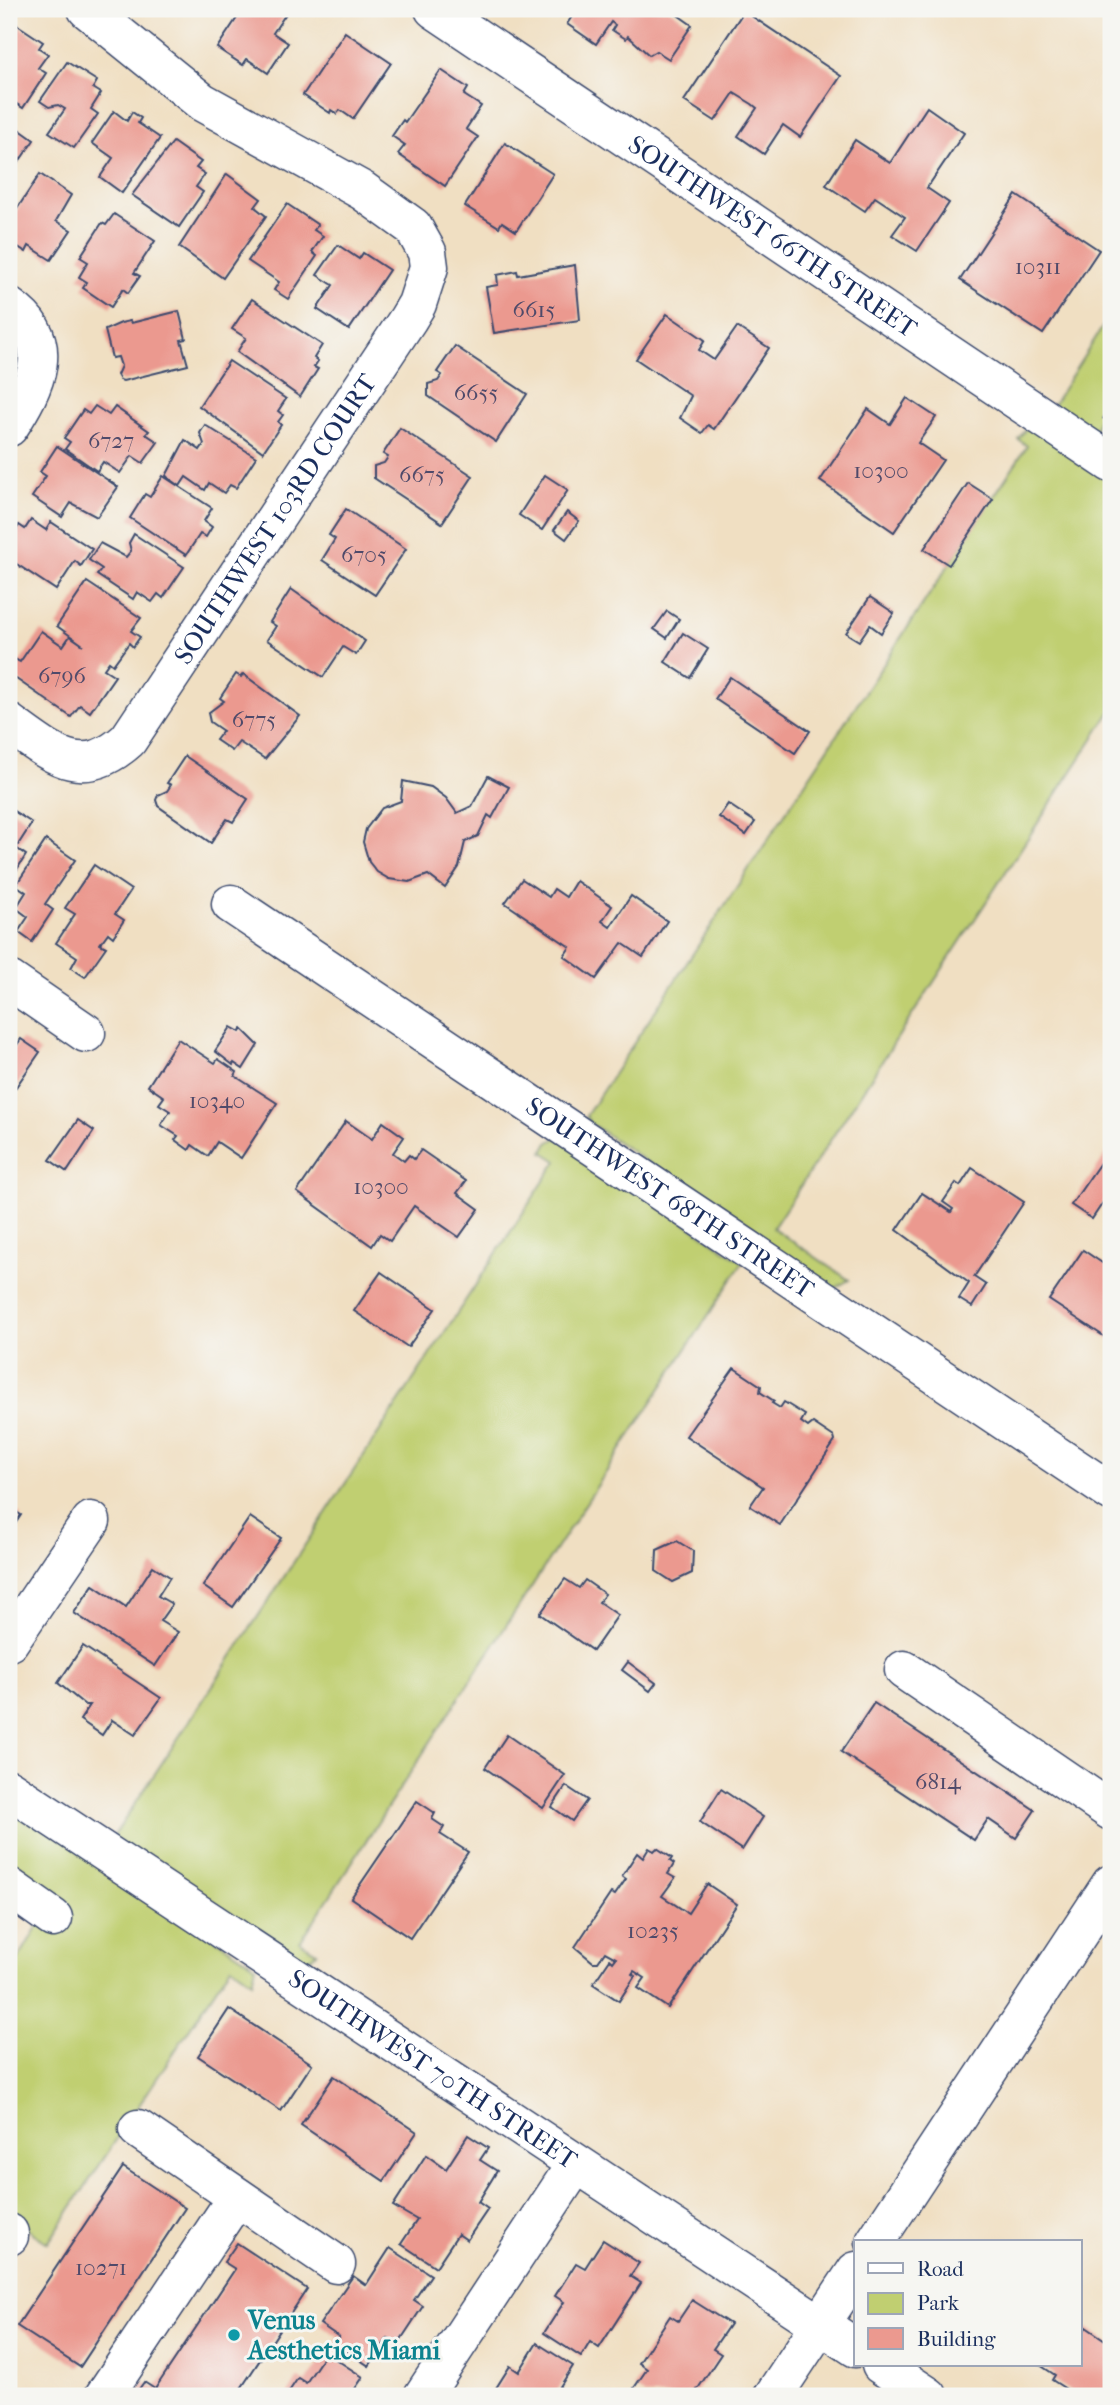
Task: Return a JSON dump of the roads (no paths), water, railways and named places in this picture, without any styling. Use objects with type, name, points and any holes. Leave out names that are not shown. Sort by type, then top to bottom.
[{"type":"street","name":"SOUTHWEST 103RD COURT","points":[[9,723],[51,752],[70,760],[89,762],[114,752],[136,730],[417,304],[429,267],[427,252],[414,228],[401,216],[363,191],[202,102],[87,9]]},
{"type":"street","name":"SOUTHWEST 66TH STREET","points":[[434,9],[1111,463]]},
{"type":"street","points":[[9,307],[25,321],[38,344],[39,359],[30,393],[9,428]]},
{"type":"street","name":"SOUTHWEST 68TH STREET","points":[[230,904],[1111,1492]]},
{"type":"street","points":[[9,980],[86,1033]]},
{"type":"street","points":[[9,1642],[91,1521]]},
{"type":"street","points":[[904,1670],[1111,1811]]},
{"type":"street","name":"SOUTHWEST 70TH STREET","points":[[9,1789],[854,2347]]},
{"type":"street","points":[[876,2240],[1111,1884]]},
{"type":"street","points":[[9,1887],[53,1917]]},
{"type":"street","points":[[138,2129],[336,2264]]},
{"type":"street","points":[[423,2396],[576,2164]]},
{"type":"street","points":[[104,2396],[237,2197]]},
{"type":"street","points":[[773,2396],[854,2274]]},
{"type":"street","points":[[883,2366],[928,2396]]},
{"type":"place","name":"Venus Aesthetics Miami","points":[[234,2335]]}]
